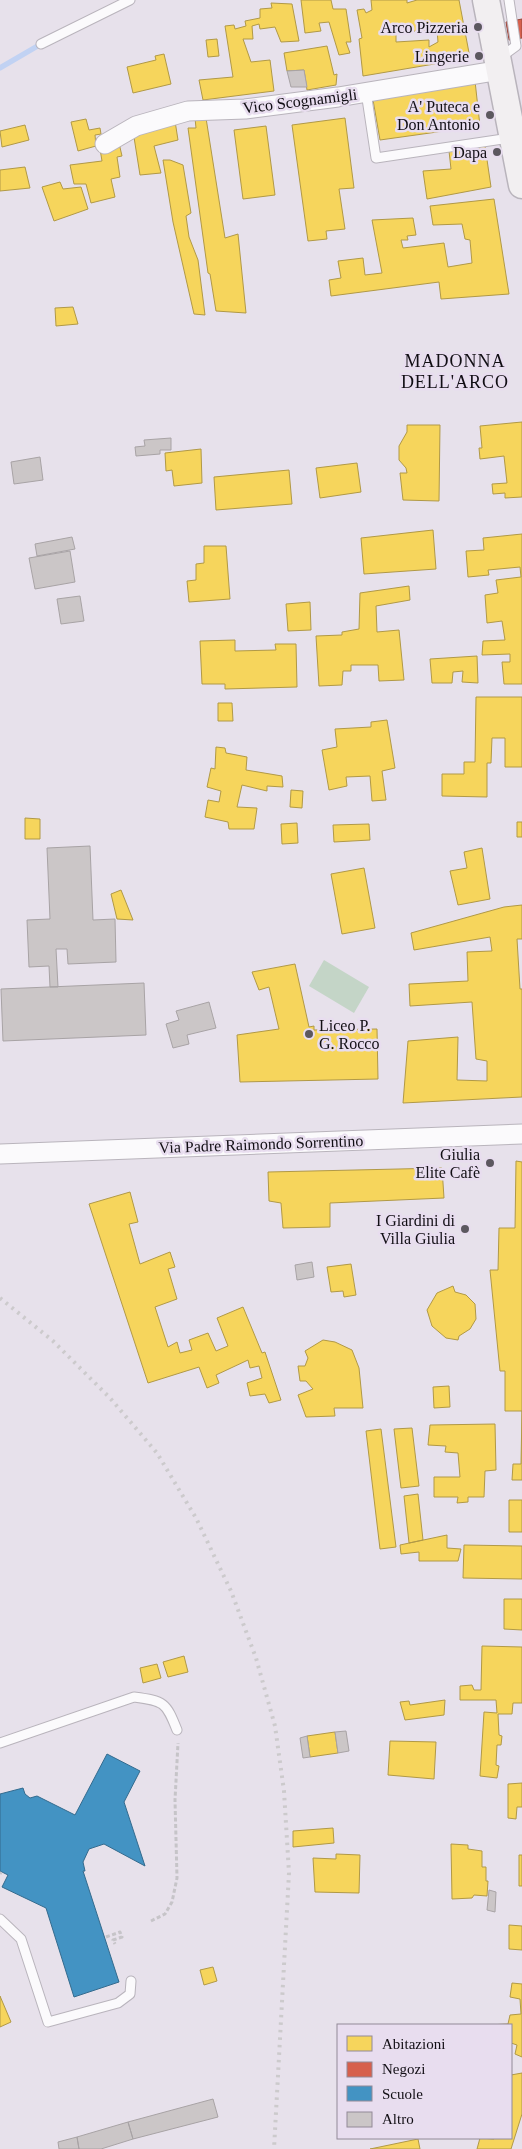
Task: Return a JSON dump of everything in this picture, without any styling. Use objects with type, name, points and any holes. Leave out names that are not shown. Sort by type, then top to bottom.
[{"type":"main road","points":[[486,0],[500,64],[522,185]]},
{"type":"street","name":"Vico Scognamigli","points":[[105,144],[136,126],[188,111],[245,109],[366,92],[500,64]]},
{"type":"street","name":"Via Padre Raimondo Sorrentino","points":[[0,1154],[522,1134]]},
{"type":"lane","points":[[41,44],[130,0]]},
{"type":"lane","points":[[500,64],[516,46],[509,0]]},
{"type":"lane","points":[[366,92],[376,158],[513,138]]},
{"type":"lane","points":[[0,1743],[134,1698],[154,1700],[169,1709],[176,1730]]},
{"type":"lane","points":[[0,1919],[21,1940],[48,2022],[118,2003],[130,1994],[131,1981]]},
{"type":"path","points":[[151,1920],[165,1914],[172,1902],[177,1878],[175,1800],[178,1745],[176,1730]]},
{"type":"path","points":[[106,1937],[120,1932],[122,1937],[114,1940],[115,1944]]},
{"type":"green space","points":[[324,960],[369,987],[354,1013],[309,986]]},
{"type":"building: Abitazioni","points":[[301,0],[331,0],[333,9],[346,9],[351,42],[346,42],[350,53],[339,55],[329,22],[319,23],[321,31],[305,33]]},
{"type":"building: Abitazioni","points":[[371,0],[407,0],[407,3],[417,0],[459,0],[470,58],[363,76],[359,39],[362,38],[357,10],[364,9],[366,13],[372,10]],"holes":[[[437,30],[438,42],[429,47],[429,40],[396,42],[396,32]]]},
{"type":"building: Abitazioni","points":[[271,3],[292,4],[299,41],[281,42],[275,27],[260,29],[259,24],[252,26],[253,39],[243,39],[251,62],[270,60],[274,91],[203,100],[199,80],[233,77],[225,26],[234,25],[235,29],[246,26],[245,21],[260,18],[260,9],[272,8]]},
{"type":"building: Abitazioni","points":[[217,39],[219,56],[208,57],[206,40]]},
{"type":"building: Abitazioni","points":[[327,46],[334,75],[337,74],[336,85],[307,90],[304,70],[287,71],[284,53]]},
{"type":"building: Abitazioni","points":[[164,54],[171,84],[133,93],[127,67],[156,60],[155,56]]},
{"type":"building: Abitazioni","points":[[475,81],[480,126],[380,140],[372,94]]},
{"type":"building: Abitazioni","points":[[195,118],[206,118],[225,238],[238,234],[246,313],[216,311],[210,274],[208,273],[188,128],[196,128]]},
{"type":"building: Abitazioni","points":[[345,118],[354,188],[339,189],[345,229],[326,231],[327,239],[308,241],[292,125]]},
{"type":"building: Abitazioni","points":[[86,119],[89,130],[100,128],[101,134],[95,135],[96,146],[78,151],[71,122]]},
{"type":"building: Abitazioni","points":[[175,121],[178,140],[154,146],[161,173],[140,175],[133,131]]},
{"type":"building: Abitazioni","points":[[25,125],[29,140],[2,147],[0,131]]},
{"type":"building: Abitazioni","points":[[266,126],[275,195],[243,199],[234,130]]},
{"type":"building: Abitazioni","points":[[119,143],[122,156],[117,157],[120,177],[111,179],[115,197],[91,203],[86,184],[74,184],[70,165],[102,161],[100,149]]},
{"type":"building: Abitazioni","points":[[485,146],[491,187],[427,199],[423,171],[451,169],[449,151]]},
{"type":"building: Abitazioni","points":[[163,160],[170,160],[183,165],[191,213],[186,216],[189,237],[198,260],[205,315],[194,314],[173,222]]},
{"type":"building: Abitazioni","points":[[25,167],[30,188],[0,191],[0,170]]},
{"type":"building: Abitazioni","points":[[60,182],[63,189],[81,187],[88,209],[54,221],[42,187]]},
{"type":"building: Abitazioni","points":[[494,199],[509,294],[441,299],[439,282],[331,296],[329,280],[341,278],[338,261],[363,258],[365,275],[382,273],[372,220],[413,218],[416,235],[407,236],[408,240],[401,240],[403,248],[444,243],[448,267],[472,263],[470,240],[465,239],[462,224],[433,225],[430,206]]},
{"type":"building: Abitazioni","points":[[73,307],[78,324],[56,326],[55,308]]},
{"type":"building: Abitazioni","points":[[522,422],[522,497],[505,498],[505,493],[493,494],[492,484],[507,483],[504,456],[480,459],[479,448],[482,448],[480,426]]},
{"type":"building: Abitazioni","points":[[407,425],[440,425],[439,501],[403,500],[400,473],[407,473],[406,468],[399,460],[399,446],[407,432]]},
{"type":"building: Abitazioni","points":[[201,449],[202,483],[174,486],[172,470],[166,471],[165,453]]},
{"type":"building: Abitazioni","points":[[357,463],[361,492],[320,498],[316,468]]},
{"type":"building: Abitazioni","points":[[289,470],[292,504],[216,510],[214,477]]},
{"type":"building: Abitazioni","points":[[433,530],[436,569],[364,574],[361,538]]},
{"type":"building: Abitazioni","points":[[522,534],[522,684],[504,684],[502,662],[510,662],[510,654],[482,655],[483,641],[505,640],[502,621],[487,623],[485,595],[498,593],[496,580],[521,577],[520,567],[488,570],[489,575],[468,577],[466,551],[484,550],[483,538]]},
{"type":"building: Abitazioni","points":[[204,546],[226,546],[230,599],[189,602],[187,581],[196,580],[196,564],[204,563]]},
{"type":"building: Abitazioni","points":[[409,586],[410,600],[376,606],[377,632],[399,630],[404,680],[379,681],[378,665],[351,665],[351,671],[343,671],[342,685],[319,686],[316,636],[342,635],[342,632],[359,629],[360,593]]},
{"type":"building: Abitazioni","points":[[310,602],[311,630],[288,631],[286,604]]},
{"type":"building: Abitazioni","points":[[235,640],[235,651],[276,650],[275,644],[296,644],[297,687],[225,689],[225,684],[202,684],[200,641]]},
{"type":"building: Abitazioni","points":[[477,656],[478,683],[462,682],[463,671],[453,672],[452,683],[432,683],[430,659]]},
{"type":"building: Abitazioni","points":[[476,697],[522,697],[522,767],[505,767],[505,738],[492,738],[491,763],[487,763],[487,797],[442,796],[442,774],[464,774],[464,762],[475,762]]},
{"type":"building: Abitazioni","points":[[218,703],[232,703],[233,721],[218,721]]},
{"type":"building: Abitazioni","points":[[387,720],[395,768],[382,771],[386,800],[372,801],[370,776],[346,777],[347,786],[329,790],[322,750],[337,747],[335,729],[371,727],[371,722]]},
{"type":"building: Abitazioni","points":[[216,747],[225,748],[226,753],[247,757],[246,770],[282,776],[283,787],[267,786],[267,791],[242,785],[237,807],[257,808],[254,829],[229,829],[228,822],[205,817],[208,800],[219,802],[221,791],[207,787],[211,768],[215,769]]},
{"type":"building: Abitazioni","points":[[291,790],[303,791],[302,808],[290,807]]},
{"type":"building: Abitazioni","points":[[25,818],[40,819],[40,839],[25,839]]},
{"type":"building: Abitazioni","points":[[517,822],[522,822],[522,837],[517,837]]},
{"type":"building: Abitazioni","points":[[297,823],[298,843],[282,844],[281,824]]},
{"type":"building: Abitazioni","points":[[369,824],[370,840],[334,842],[333,825]]},
{"type":"building: Abitazioni","points":[[482,848],[490,899],[458,905],[450,871],[467,868],[464,852]]},
{"type":"building: Abitazioni","points":[[364,868],[375,928],[342,934],[331,874]]},
{"type":"building: Abitazioni","points":[[121,890],[133,920],[117,919],[111,894]]},
{"type":"building: Abitazioni","points":[[522,905],[522,939],[517,939],[520,989],[522,989],[522,1097],[403,1103],[408,1041],[458,1037],[457,1080],[487,1081],[487,1061],[476,1059],[472,1002],[410,1006],[409,984],[468,981],[467,952],[492,951],[490,937],[414,950],[411,933],[504,907]]},
{"type":"building: Abitazioni","points":[[295,964],[309,1027],[314,1026],[314,1030],[377,1029],[378,1079],[240,1082],[237,1035],[279,1029],[269,987],[259,990],[252,972]]},
{"type":"building: Abitazioni","points":[[516,1161],[522,1162],[522,1411],[505,1411],[505,1371],[500,1371],[490,1270],[498,1270],[499,1228],[515,1228]]},
{"type":"building: Abitazioni","points":[[442,1168],[444,1198],[330,1203],[330,1227],[283,1228],[281,1203],[269,1201],[268,1172]]},
{"type":"building: Abitazioni","points":[[130,1192],[138,1222],[129,1224],[140,1264],[170,1252],[175,1267],[168,1269],[177,1299],[155,1307],[168,1347],[177,1342],[180,1353],[192,1350],[189,1340],[208,1333],[216,1351],[228,1346],[217,1318],[243,1307],[262,1353],[265,1352],[281,1400],[269,1403],[265,1394],[250,1396],[247,1383],[262,1378],[259,1366],[250,1368],[248,1360],[216,1375],[219,1383],[207,1388],[199,1367],[148,1383],[89,1204]]},
{"type":"building: Abitazioni","points":[[351,1264],[356,1295],[344,1297],[343,1291],[331,1292],[327,1267]]},
{"type":"building: Abitazioni","points":[[453,1286],[455,1292],[466,1295],[475,1304],[476,1319],[470,1329],[459,1336],[458,1340],[446,1338],[432,1326],[427,1310],[437,1293]]},
{"type":"building: Abitazioni","points":[[323,1340],[335,1342],[352,1350],[359,1368],[363,1408],[334,1408],[335,1416],[306,1417],[298,1395],[313,1389],[306,1381],[300,1381],[298,1366],[305,1366],[308,1358],[305,1351]]},
{"type":"building: Abitazioni","points":[[449,1386],[450,1407],[434,1408],[433,1387]]},
{"type":"building: Abitazioni","points":[[522,1411],[522,1480],[512,1480],[513,1464],[521,1464]]},
{"type":"building: Abitazioni","points":[[495,1424],[496,1470],[485,1471],[484,1497],[468,1497],[468,1502],[457,1503],[458,1497],[434,1497],[434,1477],[460,1477],[458,1453],[445,1452],[446,1446],[428,1445],[430,1425]]},
{"type":"building: Abitazioni","points":[[412,1428],[419,1486],[401,1488],[394,1429]]},
{"type":"building: Abitazioni","points":[[381,1429],[396,1547],[380,1549],[366,1431]]},
{"type":"building: Abitazioni","points":[[418,1494],[423,1540],[409,1543],[404,1496]]},
{"type":"building: Abitazioni","points":[[509,1500],[522,1500],[522,1532],[509,1532]]},
{"type":"building: Abitazioni","points":[[447,1535],[447,1548],[461,1549],[458,1561],[419,1561],[419,1552],[401,1554],[400,1545]]},
{"type":"building: Abitazioni","points":[[464,1545],[522,1546],[522,1579],[463,1578]]},
{"type":"building: Abitazioni","points":[[504,1599],[522,1599],[522,1630],[504,1629]]},
{"type":"building: Abitazioni","points":[[482,1646],[522,1647],[522,1703],[513,1703],[512,1714],[498,1714],[499,1735],[502,1736],[501,1745],[497,1745],[496,1765],[499,1766],[497,1778],[480,1776],[484,1712],[497,1713],[496,1700],[460,1700],[460,1686],[472,1685],[474,1690],[481,1690]]},
{"type":"building: Abitazioni","points":[[184,1656],[188,1672],[168,1677],[163,1662]]},
{"type":"building: Abitazioni","points":[[157,1664],[161,1678],[143,1683],[140,1668]]},
{"type":"building: Abitazioni","points":[[445,1700],[444,1715],[405,1720],[400,1702],[409,1701],[410,1705]]},
{"type":"building: Abitazioni","points":[[335,1732],[338,1753],[310,1757],[307,1736]]},
{"type":"building: Abitazioni","points":[[390,1741],[436,1742],[434,1779],[388,1775]]},
{"type":"building: Abitazioni","points":[[522,1783],[522,1807],[517,1807],[516,1819],[508,1818],[508,1784]]},
{"type":"building: Abitazioni","points":[[333,1828],[334,1843],[293,1847],[293,1831]]},
{"type":"building: Abitazioni","points":[[451,1844],[468,1845],[468,1849],[482,1851],[482,1867],[486,1867],[486,1881],[488,1881],[487,1896],[474,1895],[472,1898],[452,1899]]},
{"type":"building: Abitazioni","points":[[336,1854],[360,1855],[359,1893],[315,1892],[313,1858],[336,1859]]},
{"type":"building: Abitazioni","points":[[519,1855],[522,1855],[522,1886],[519,1886]]},
{"type":"building: Abitazioni","points":[[509,1925],[522,1926],[522,1950],[509,1949]]},
{"type":"building: Abitazioni","points":[[213,1967],[217,1981],[204,1985],[200,1970]]},
{"type":"building: Abitazioni","points":[[512,1983],[522,1984],[522,2057],[515,2054],[517,2045],[512,2043],[512,2024],[508,2024],[510,2015],[521,2014],[520,1999],[510,1997]]},
{"type":"building: Abitazioni","points":[[0,1996],[11,2022],[0,2027]]},
{"type":"building: Abitazioni","points":[[522,2073],[522,2114],[511,2149],[477,2149],[480,2139],[512,2139],[512,2075]]},
{"type":"building: Abitazioni","points":[[418,2139],[420,2149],[370,2149]]},
{"type":"building: Negozi","points":[[522,19],[522,38],[509,40],[506,22]]},
{"type":"building: Scuole","points":[[107,1754],[140,1771],[124,1802],[145,1866],[104,1844],[89,1849],[83,1862],[85,1871],[83,1871],[119,1982],[74,1997],[46,1908],[2,1887],[8,1875],[0,1871],[0,1794],[23,1788],[25,1794],[30,1798],[37,1796],[75,1815]]},
{"type":"building: Altro","points":[[304,70],[307,87],[291,87],[287,71]]},
{"type":"building: Altro","points":[[171,438],[171,450],[160,450],[160,454],[136,456],[135,447],[145,446],[144,440]]},
{"type":"building: Altro","points":[[40,457],[43,480],[14,484],[11,462]]},
{"type":"building: Altro","points":[[72,537],[75,549],[37,556],[35,544]]},
{"type":"building: Altro","points":[[70,551],[75,582],[35,589],[29,558]]},
{"type":"building: Altro","points":[[80,596],[84,621],[61,624],[57,599]]},
{"type":"building: Altro","points":[[90,846],[93,920],[115,919],[116,962],[68,964],[67,949],[56,949],[58,987],[50,987],[49,966],[29,967],[27,920],[50,919],[47,848]]},
{"type":"building: Altro","points":[[144,983],[146,1035],[3,1041],[1,989]]},
{"type":"building: Altro","points":[[209,1002],[216,1028],[187,1035],[189,1044],[173,1048],[166,1024],[179,1020],[176,1011]]},
{"type":"building: Altro","points":[[312,1262],[314,1277],[297,1280],[295,1265]]},
{"type":"building: Altro","points":[[346,1731],[349,1751],[338,1753],[335,1732]]},
{"type":"building: Altro","points":[[307,1736],[310,1757],[303,1758],[300,1738]]},
{"type":"building: Altro","points":[[489,1890],[496,1892],[495,1912],[487,1910]]},
{"type":"building: Altro","points":[[213,2099],[218,2117],[133,2139],[128,2122]]},
{"type":"building: Altro","points":[[128,2122],[133,2139],[101,2149],[79,2149],[77,2137]]},
{"type":"building: Altro","points":[[77,2137],[79,2149],[59,2149],[58,2142]]},
{"type":"waterway","points":[[0,68],[41,44]]},
{"type":"railway","points":[[0,1298],[53,1341],[110,1398],[157,1453],[196,1518],[231,1591],[256,1658],[275,1726],[284,1791],[289,1873],[274,2149]]},
{"type":"place","name":"Arco Pizzeria","points":[[478,27]]},
{"type":"place","name":"Lingerie","points":[[479,56]]},
{"type":"place","name":"A' Puteca e Don Antonio","points":[[490,115]]},
{"type":"place","name":"Dapa","points":[[497,152]]},
{"type":"place","name":"Liceo P. G. Rocco","points":[[309,1034]]},
{"type":"place","name":"Giulia Elite Cafè","points":[[490,1163]]},
{"type":"place","name":"I Giardini di Villa Giulia","points":[[465,1229]]},
{"type":"district","name":"MADONNA DELL'ARCO","points":[[455,371]]}]
